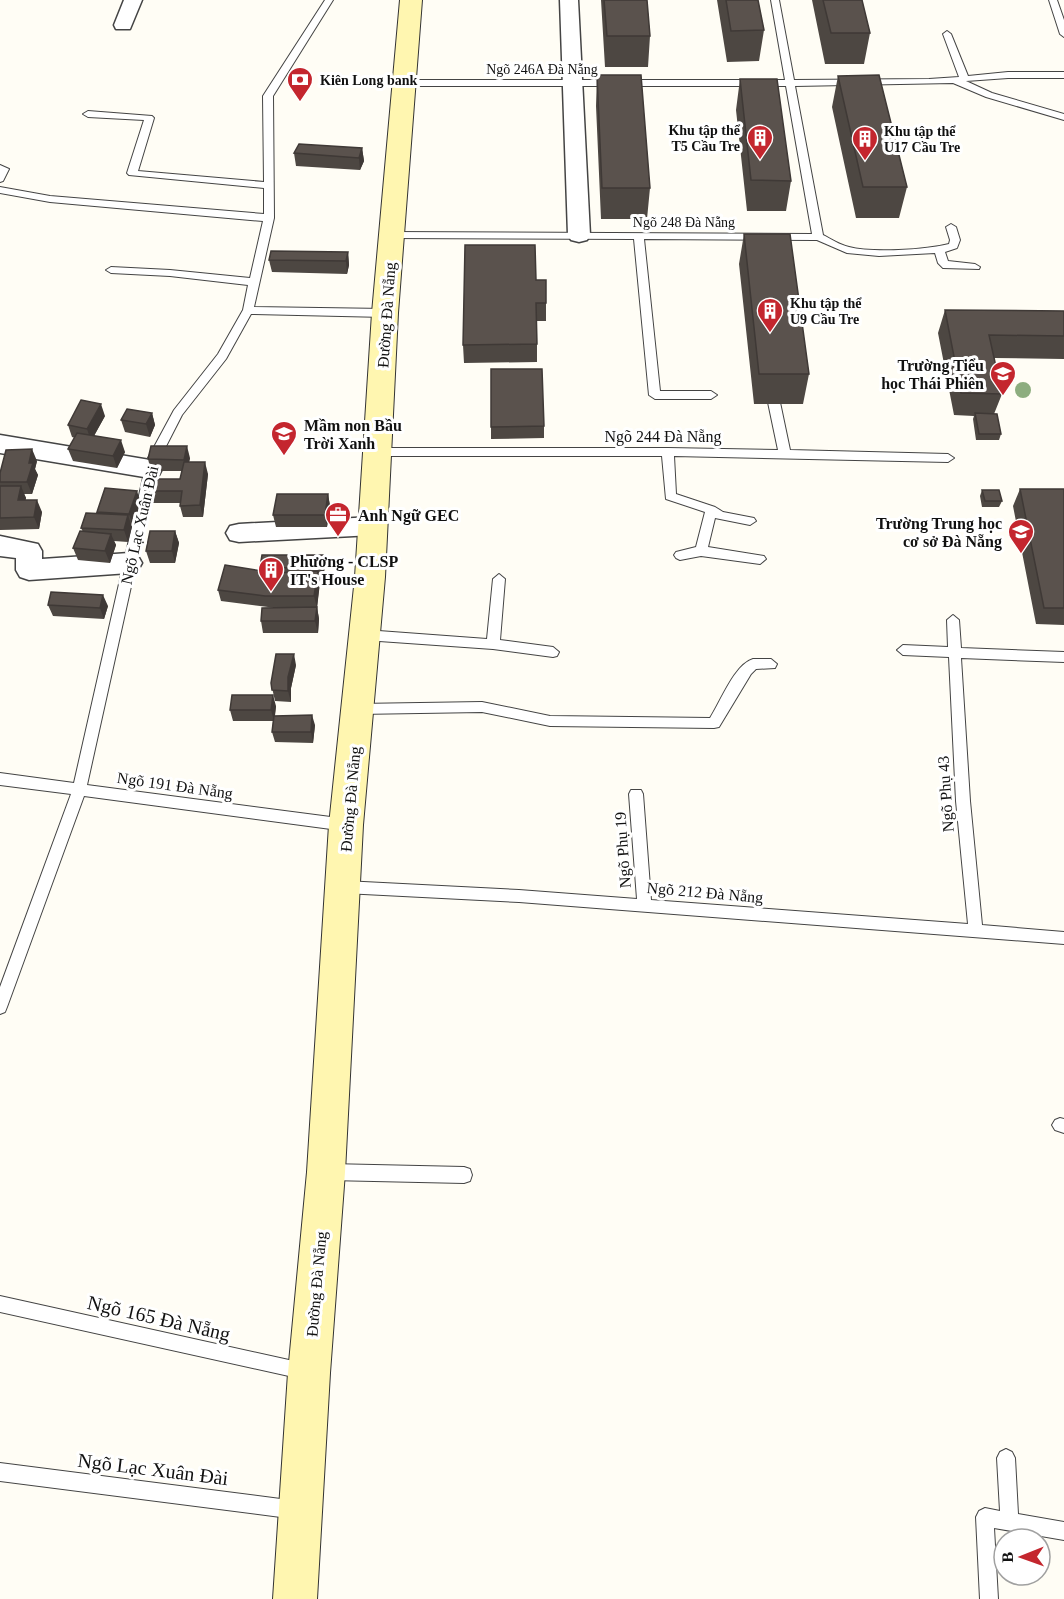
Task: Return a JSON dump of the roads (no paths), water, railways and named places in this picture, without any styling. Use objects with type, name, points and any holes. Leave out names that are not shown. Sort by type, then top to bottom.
[{"type":"main road","name":"Đường Đà Nẵng","points":[[295,1599],[309,1373],[326,1172],[346,825],[365,635],[385,313],[411,0]]},
{"type":"street","points":[[123,25],[134,0]]},
{"type":"street","points":[[569,0],[579,236]]},
{"type":"street","points":[[0,444],[150,469]]},
{"type":"street","points":[[239,533],[373,526]]},
{"type":"street","points":[[0,546],[29,551],[29,570],[129,562]]},
{"type":"lane","name":"Ngõ Lạc Xuân Đài","points":[[0,1007],[80,788],[150,469],[178,412],[222,356],[248,309],[269,218],[268,96],[329,0]]},
{"type":"lane","points":[[775,0],[818,237]]},
{"type":"lane","points":[[1053,0],[1064,34]]},
{"type":"lane","points":[[1058,13],[1060,5],[1064,4]]},
{"type":"lane","points":[[947,34],[960,79],[989,95],[1064,117]]},
{"type":"lane","name":"Ngõ 246A Đà Nẵng","points":[[403,83],[861,83],[1008,75],[1064,75]]},
{"type":"lane","points":[[88,114],[148,118],[132,172],[268,185]]},
{"type":"lane","points":[[0,168],[4,169],[0,178]]},
{"type":"lane","points":[[0,190],[50,199],[269,218]]},
{"type":"lane","points":[[951,227],[954,244],[939,250],[943,263],[947,266],[975,267]]},
{"type":"lane","name":"Ngõ 248 Đà Nẵng","points":[[392,235],[639,236],[745,241],[818,237],[847,250],[879,253],[939,250]]},
{"type":"lane","points":[[639,236],[654,395],[711,395]]},
{"type":"lane","points":[[111,270],[170,273],[254,282]]},
{"type":"lane","points":[[248,309],[385,313]]},
{"type":"lane","points":[[769,378],[785,453]]},
{"type":"lane","name":"Ngõ 244 Đà Nẵng","points":[[378,452],[785,453],[948,458]]},
{"type":"lane","points":[[668,452],[670,496],[711,510],[720,516],[750,521]]},
{"type":"lane","points":[[701,551],[711,510]]},
{"type":"lane","points":[[680,555],[701,551],[760,559]]},
{"type":"lane","points":[[492,644],[499,579]]},
{"type":"lane","name":"Ngõ Phụ 43","points":[[953,620],[963,801],[976,932]]},
{"type":"lane","points":[[365,635],[492,644],[553,652]]},
{"type":"lane","points":[[903,650],[1064,657]]},
{"type":"lane","points":[[358,709],[482,707],[550,722],[714,723],[723,711],[743,672],[753,664],[771,664]]},
{"type":"lane","name":"Ngõ 191 Đà Nẵng","points":[[0,779],[346,825]]},
{"type":"lane","name":"Ngõ Phụ 19","points":[[636,794],[644,905]]},
{"type":"lane","name":"Ngõ 212 Đà Nẵng","points":[[344,887],[644,905],[1064,938]]},
{"type":"lane","points":[[326,1172],[464,1175]]},
{"type":"lane","name":"Ngõ 165 Đà Nẵng","points":[[0,1304],[309,1373]]},
{"type":"lane","points":[[1006,1458],[1009,1521]]},
{"type":"lane","name":"Ngõ Lạc Xuân Đài","points":[[0,1472],[300,1510]]},
{"type":"lane","points":[[989,1599],[985,1517],[1064,1531]]},
{"type":"place","name":"Kiên Long bank","points":[[300,103]]},
{"type":"place","name":"Khu tập thể T5 Cầu Tre","points":[[760,161]]},
{"type":"place","name":"Khu tập thể U17 Cầu Tre","points":[[865,162]]},
{"type":"place","name":"Khu tập thể U9 Cầu Tre","points":[[770,334]]},
{"type":"place","name":"Trường Tiểu học Thái Phiên","points":[[1003,397]]},
{"type":"place","name":"Mầm non Bầu Trời Xanh","points":[[284,457]]},
{"type":"place","name":"Anh Ngữ GEC","points":[[338,538]]},
{"type":"place","name":"Trường Trung học cơ sở Đà Nẵng","points":[[1021,555]]},
{"type":"place","name":"Phương - CLSP IT's House","points":[[271,593]]}]
